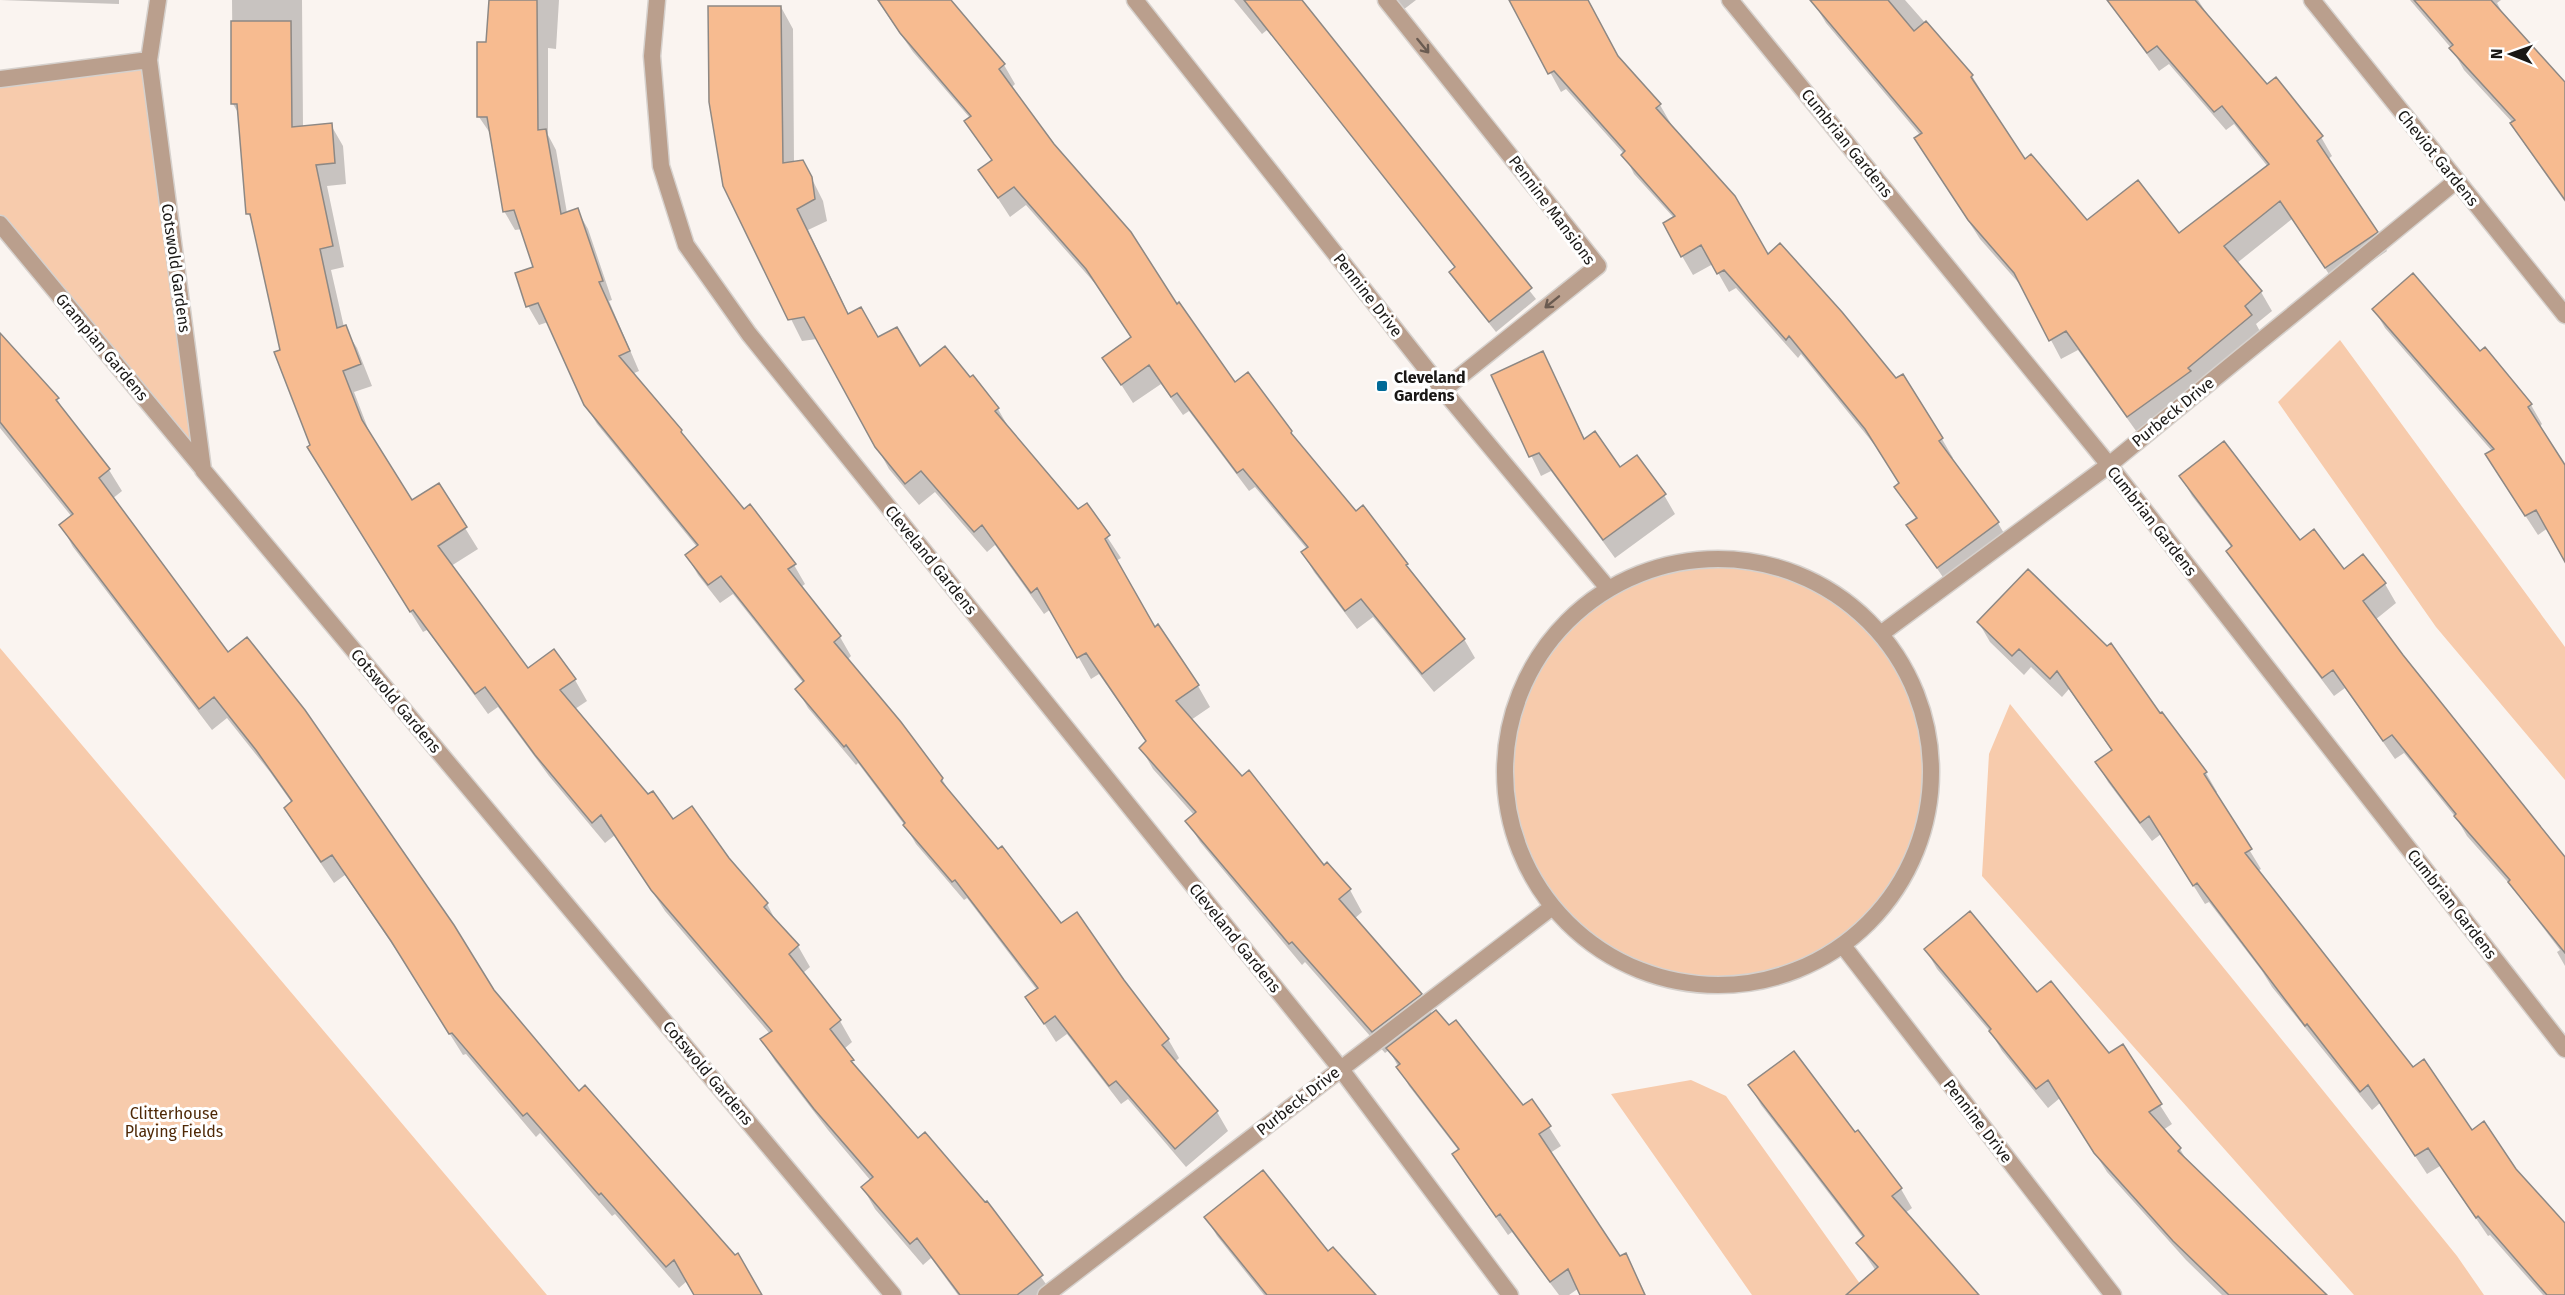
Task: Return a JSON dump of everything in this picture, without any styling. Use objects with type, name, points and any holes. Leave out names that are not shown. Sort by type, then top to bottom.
[{"type":"street","name":"Cotswold Gardens","points":[[158,0],[149,60],[203,470],[892,1294]]},
{"type":"street","name":"Cleveland Gardens","points":[[657,0],[652,56],[661,166],[686,245],[749,334],[1340,1068],[1510,1295]]},
{"type":"street","name":"Pennine Drive","points":[[1135,0],[1443,390],[1607,587]]},
{"type":"street","name":"Pennine Mansions","points":[[1386,0],[1598,266],[1443,390]]},
{"type":"street","name":"Cumbrian Gardens","points":[[1730,0],[2109,465],[2565,1049]]},
{"type":"street","name":"Cheviot Gardens","points":[[2312,0],[2565,315]]},
{"type":"street","points":[[0,79],[149,60]]},
{"type":"street","name":"Purbeck Drive","points":[[1882,633],[2109,465],[2456,181]]},
{"type":"street","name":"Grampian Gardens","points":[[0,224],[203,470]]},
{"type":"street","points":[[1759,560],[1828,587],[1882,633],[1907,670],[1930,741],[1930,805],[1906,876],[1844,947],[1774,980],[1697,987],[1629,968],[1551,908],[1516,845],[1502,766],[1524,679],[1556,630],[1607,587],[1671,561],[1759,560]]},
{"type":"street","name":"Purbeck Drive","points":[[1046,1295],[1551,908]]},
{"type":"street","name":"Pennine Drive","points":[[1844,947],[2113,1295]]},
{"type":"green space","points":[[149,60],[203,470],[0,224],[0,79]]},
{"type":"green space","points":[[2340,340],[2565,647],[2565,780],[2436,627],[2278,402]]},
{"type":"green space","points":[[1718,559],[1760,563],[1799,575],[1836,595],[1869,621],[1895,654],[1915,691],[1927,730],[1931,772],[1927,814],[1915,853],[1895,890],[1869,923],[1836,949],[1799,969],[1760,981],[1718,985],[1676,981],[1637,969],[1600,949],[1567,923],[1541,890],[1521,853],[1509,814],[1505,772],[1509,730],[1521,691],[1541,654],[1567,621],[1600,595],[1637,575],[1676,563]]},
{"type":"green space","name":"Clitterhouse Playing Fields","points":[[0,648],[547,1295],[0,1295]]},
{"type":"green space","points":[[2010,704],[2457,1256],[2484,1295],[2354,1295],[1982,876],[1989,754]]},
{"type":"green space","points":[[1691,1080],[1726,1096],[1868,1295],[1752,1295],[1611,1094]]},
{"type":"building","points":[[489,0],[537,0],[538,130],[546,129],[561,214],[578,208],[603,281],[599,282],[630,351],[619,356],[682,430],[681,432],[744,509],[750,504],[796,564],[788,569],[841,636],[834,642],[901,722],[943,778],[941,781],[998,849],[1002,846],[1061,923],[1077,912],[1124,980],[1169,1039],[1162,1045],[1218,1111],[1175,1149],[1116,1081],[1109,1086],[1055,1016],[1044,1024],[1025,997],[1038,988],[955,880],[952,882],[903,825],[905,823],[846,745],[844,747],[795,689],[804,681],[721,576],[708,585],[685,555],[698,545],[584,405],[538,303],[526,307],[515,273],[533,267],[514,210],[503,212],[487,117],[477,117],[477,42],[486,42]]},
{"type":"building","points":[[878,0],[951,0],[1005,64],[999,69],[1054,144],[1131,232],[1177,304],[1179,302],[1235,382],[1248,372],[1292,431],[1291,433],[1356,511],[1363,505],[1408,564],[1406,565],[1465,639],[1422,674],[1361,599],[1345,611],[1301,552],[1308,547],[1243,469],[1237,473],[1177,393],[1171,397],[1149,365],[1121,385],[1102,358],[1131,337],[1086,269],[1014,187],[998,198],[978,170],[992,160],[964,121],[971,116],[900,33]]},
{"type":"building","points":[[1244,0],[1302,0],[1532,288],[1489,322],[1449,272],[1455,267]]},
{"type":"building","points":[[1509,0],[1588,0],[1618,56],[1661,104],[1656,108],[1735,196],[1768,254],[1780,243],[1842,312],[1896,378],[1903,374],[1943,438],[1939,441],[1999,522],[1937,568],[1906,525],[1917,518],[1894,487],[1899,483],[1865,429],[1789,336],[1786,340],[1724,270],[1717,274],[1701,245],[1681,257],[1663,223],[1675,216],[1621,155],[1625,151],[1554,71],[1548,74]]},
{"type":"building","points":[[1810,0],[1888,0],[1914,31],[1926,21],[1973,75],[1971,77],[2025,159],[2031,154],[2087,220],[2138,180],[2179,233],[2269,164],[2222,106],[2214,112],[2157,46],[2147,53],[2107,0],[2195,0],[2267,84],[2276,77],[2323,136],[2317,141],[2378,232],[2325,268],[2280,201],[2224,246],[2262,291],[2245,306],[2252,315],[2188,368],[2191,371],[2127,417],[2066,331],[2049,341],[2014,273],[1968,220],[1914,138],[1922,133]]},
{"type":"building","points":[[2414,0],[2491,0],[2565,82],[2565,200],[2510,123],[2515,120],[2449,48],[2453,45]]},
{"type":"building","points":[[708,6],[781,6],[783,163],[803,160],[812,177],[815,199],[797,209],[848,314],[861,307],[878,337],[897,327],[920,366],[945,346],[970,377],[973,375],[999,408],[995,411],[1078,509],[1087,503],[1110,535],[1105,539],[1155,627],[1158,624],[1199,685],[1176,701],[1242,776],[1249,770],[1324,865],[1327,862],[1351,889],[1339,899],[1422,994],[1372,1032],[1292,942],[1289,944],[1185,821],[1196,812],[1139,748],[1146,741],[1086,653],[1077,658],[1037,588],[1031,593],[982,525],[974,532],[921,471],[905,484],[875,447],[804,317],[788,320],[723,186],[709,102]]},
{"type":"building","points":[[231,21],[291,21],[292,127],[332,123],[335,163],[316,165],[333,246],[320,249],[337,328],[346,325],[361,364],[343,371],[362,420],[412,500],[439,483],[467,527],[438,546],[528,668],[554,649],[576,679],[560,690],[648,794],[653,791],[673,819],[692,806],[729,858],[768,903],[764,907],[799,945],[789,954],[841,1020],[830,1029],[854,1060],[851,1061],[918,1138],[925,1132],[985,1202],[987,1201],[1043,1275],[1017,1295],[960,1295],[917,1238],[910,1244],[861,1187],[873,1177],[814,1109],[760,1039],[772,1031],[651,890],[601,815],[592,823],[535,755],[485,687],[475,694],[413,610],[410,612],[307,447],[310,445],[274,352],[280,350],[250,214],[246,214],[237,104],[231,104]]},
{"type":"building","points":[[2413,273],[2480,351],[2485,347],[2532,404],[2528,407],[2565,465],[2565,562],[2536,510],[2525,516],[2485,454],[2494,449],[2372,309]]},
{"type":"building","points":[[0,333],[59,398],[56,400],[110,469],[99,478],[228,652],[247,637],[305,710],[454,925],[494,990],[579,1091],[585,1085],[735,1255],[738,1253],[762,1295],[694,1295],[674,1260],[666,1267],[527,1113],[523,1116],[452,1033],[449,1034],[391,941],[332,855],[321,862],[284,808],[292,801],[256,750],[214,697],[199,709],[59,525],[73,514],[0,422]]},
{"type":"building","points":[[1543,351],[1584,439],[1595,431],[1620,467],[1637,455],[1666,494],[1603,540],[1539,453],[1529,457],[1491,375]]},
{"type":"building","points":[[2224,441],[2300,540],[2314,529],[2344,569],[2363,554],[2386,583],[2363,601],[2403,655],[2565,857],[2565,953],[2508,882],[2510,880],[2454,816],[2456,814],[2392,735],[2383,741],[2333,670],[2322,678],[2226,551],[2232,546],[2179,476]]},
{"type":"building","points":[[2028,569],[2107,646],[2111,643],[2160,713],[2162,712],[2207,772],[2204,774],[2252,849],[2245,853],[2413,1067],[2424,1059],[2472,1130],[2484,1121],[2516,1169],[2565,1223],[2565,1295],[2547,1295],[2478,1216],[2476,1218],[2428,1148],[2415,1156],[2368,1085],[2360,1092],[2307,1024],[2305,1026],[2197,883],[2193,886],[2149,816],[2140,823],[2095,762],[2112,750],[2057,671],[2050,679],[2019,649],[2012,656],[1977,622]]},
{"type":"building","points":[[1970,911],[2037,992],[2051,981],[2109,1053],[2123,1044],[2162,1104],[2149,1112],[2181,1148],[2178,1151],[2327,1295],[2229,1295],[2173,1241],[2094,1153],[2048,1080],[2036,1089],[1989,1031],[1991,1029],[1924,949]]},
{"type":"building","points":[[1436,1010],[1449,1025],[1456,1020],[1523,1105],[1532,1099],[1551,1126],[1539,1134],[1620,1256],[1626,1253],[1645,1295],[1580,1295],[1568,1269],[1550,1282],[1500,1214],[1496,1217],[1452,1154],[1459,1149],[1396,1067],[1400,1064],[1386,1048]]},
{"type":"building","points":[[1794,1051],[1855,1132],[1858,1130],[1902,1188],[1892,1196],[1979,1295],[1846,1295],[1878,1267],[1856,1243],[1864,1236],[1748,1085]]},
{"type":"building","points":[[1263,1170],[1328,1251],[1333,1247],[1376,1295],[1267,1295],[1204,1217]]},
{"type":"place","name":"Cleveland Gardens","points":[[1382,386]]}]
